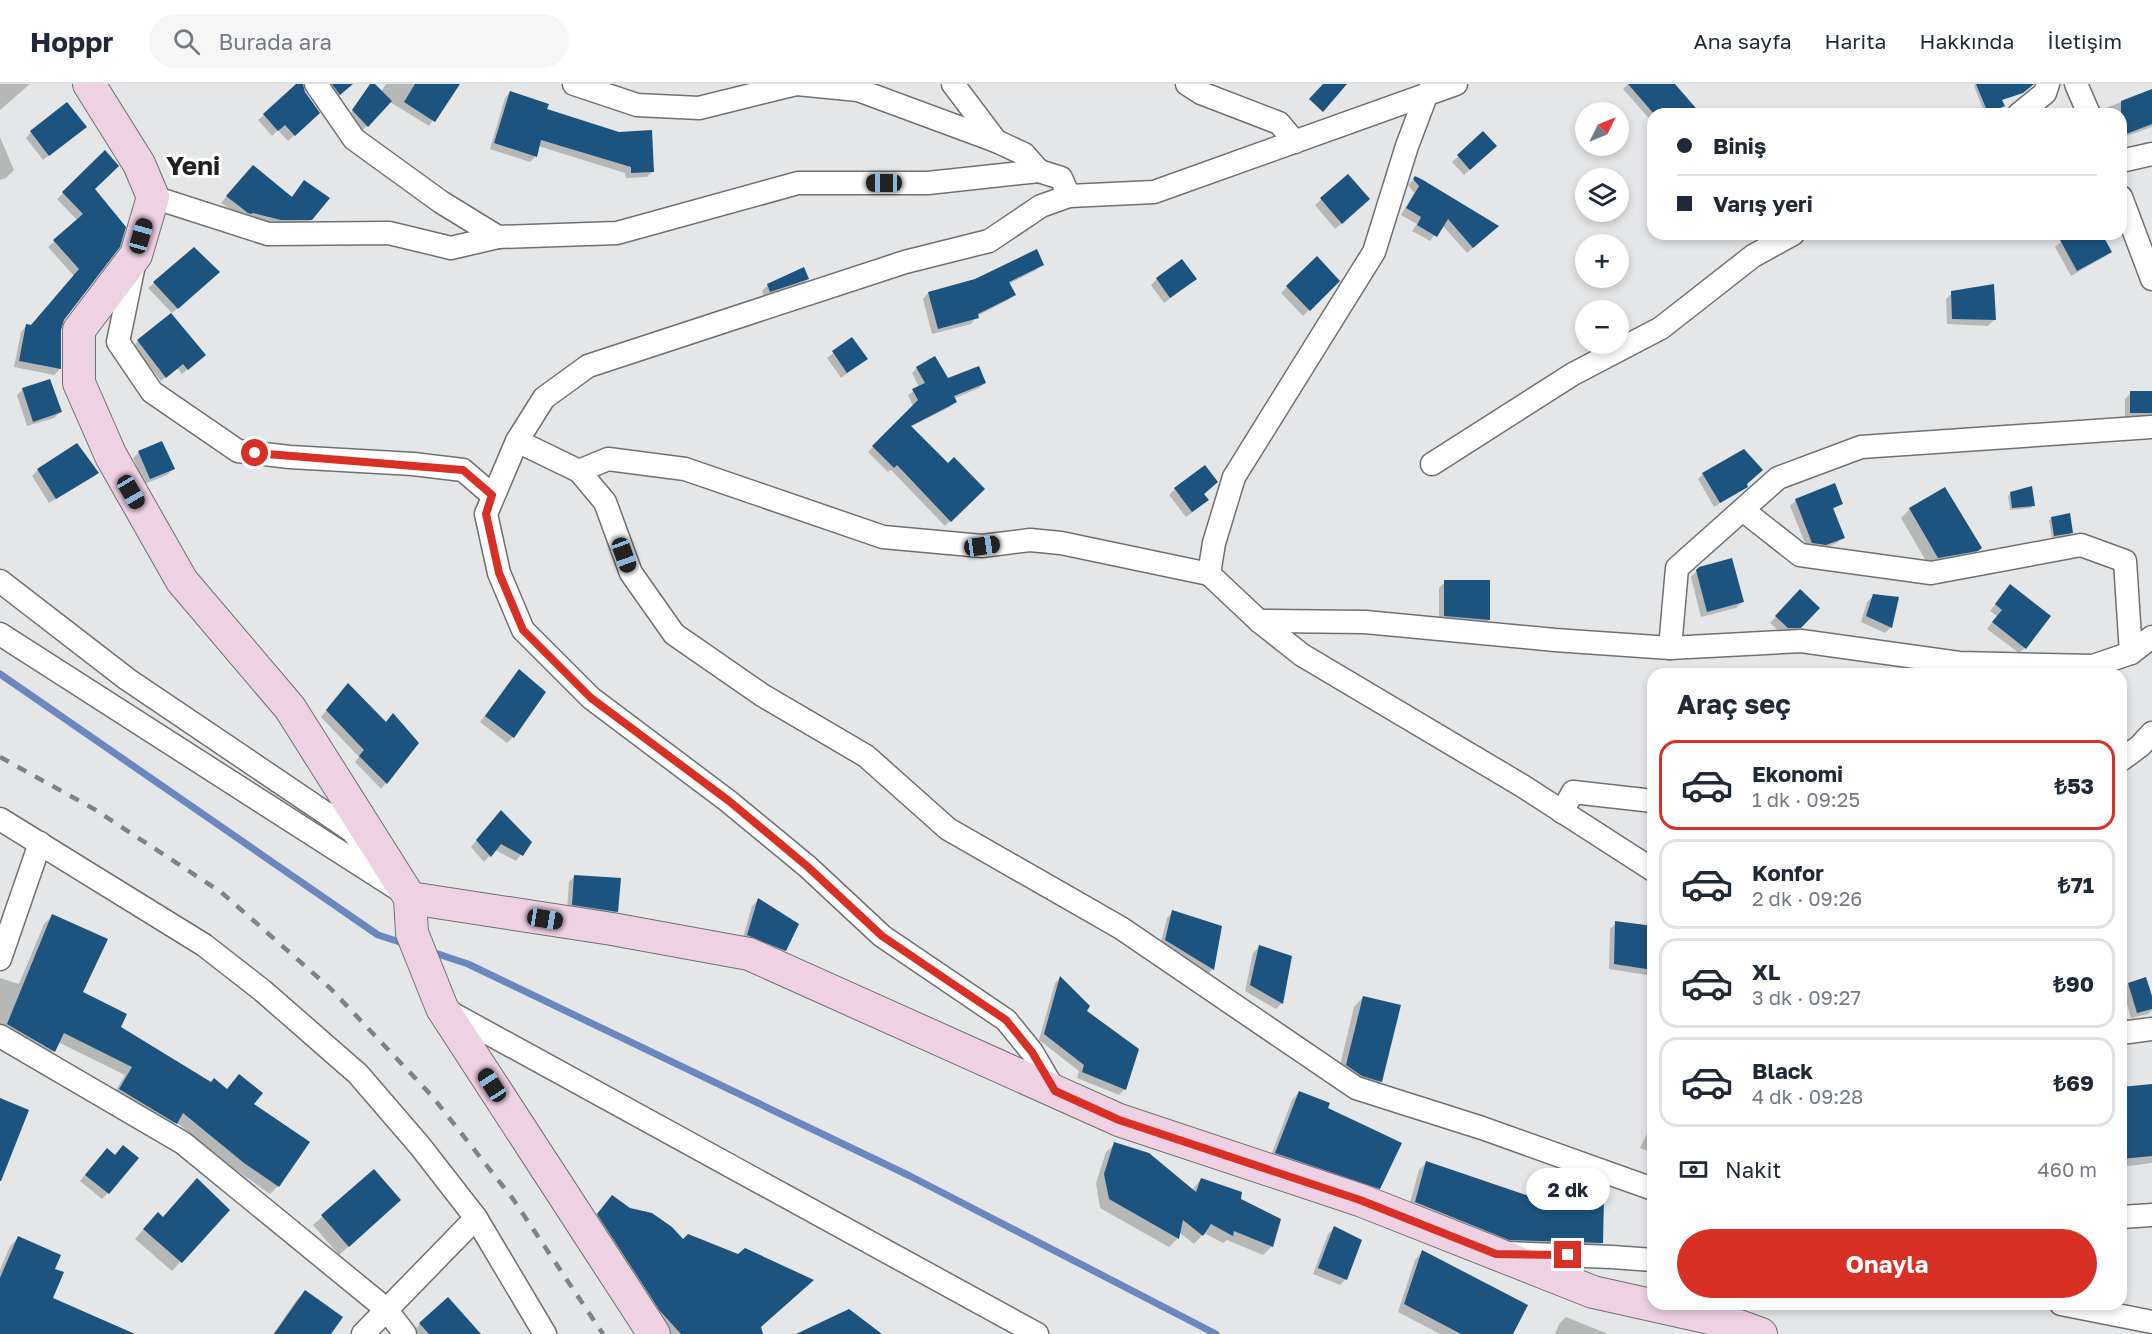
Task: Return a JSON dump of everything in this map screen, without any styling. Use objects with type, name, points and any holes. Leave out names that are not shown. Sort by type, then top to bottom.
[{"type":"street","points":[[89,84],[139,164],[153,197],[136,255],[118,342],[152,392],[238,451],[463,470],[492,495]]},
{"type":"street","points":[[316,84],[354,139],[441,202],[498,237]]},
{"type":"street","points":[[574,84],[637,105],[699,108],[796,84],[858,90],[996,141],[1024,154],[1039,171]]},
{"type":"street","points":[[953,84],[996,141]]},
{"type":"street","points":[[1187,84],[1201,93],[1279,123],[1295,142]]},
{"type":"street","points":[[1055,1091],[1032,1052],[1006,1020],[882,936],[808,867],[729,801],[591,698],[523,630],[499,573],[486,514],[492,495],[517,441],[544,398],[588,366],[905,262],[989,241],[1041,206],[1069,196],[1154,192],[1456,84]]},
{"type":"street","points":[[2026,108],[2045,93],[2048,84]]},
{"type":"street","points":[[2076,84],[2086,108]]},
{"type":"street","points":[[1209,574],[1214,543],[1234,477],[1374,252],[1407,146],[1427,93]]},
{"type":"street","points":[[2127,160],[2152,154]]},
{"type":"street","points":[[153,197],[268,234],[389,233],[452,248],[498,237],[617,233],[798,183],[927,183],[1039,171],[1061,178],[1069,196]]},
{"type":"street","points":[[2127,213],[2152,279]]},
{"type":"street","points":[[1432,464],[1573,374],[1661,328],[1753,256],[1782,240]]},
{"type":"street","points":[[136,255],[79,330],[79,383],[111,456],[182,581],[290,708],[410,898],[412,933],[438,999],[654,1334]]},
{"type":"street","points":[[1670,648],[1677,568],[1744,511],[1778,478],[1861,447],[2152,427]]},
{"type":"street","points":[[517,441],[579,471],[605,502],[631,573],[674,634],[762,695],[866,756],[948,829],[1121,928],[1356,1088],[1482,1128],[1647,1187]]},
{"type":"street","points":[[579,471],[608,459],[685,469],[884,537],[982,546],[1030,540],[1061,543],[1209,574],[1259,621],[1302,655],[1562,812],[1647,866]]},
{"type":"street","points":[[1744,511],[1800,555],[1931,573],[2081,545],[2125,561],[2131,653]]},
{"type":"street","points":[[0,581],[127,679],[352,831],[410,898]]},
{"type":"street","points":[[1259,621],[1365,622],[1670,648],[1801,641],[1959,663],[2093,666],[2131,653],[2152,637]]},
{"type":"street","points":[[0,634],[410,898],[612,929],[749,954],[1119,1120],[1360,1200],[1593,1292],[1647,1304]]},
{"type":"street","points":[[2127,756],[2152,733]]},
{"type":"street","points":[[1562,812],[1573,792],[1647,800]]},
{"type":"street","points":[[0,819],[204,945],[263,991],[358,1074],[420,1146],[476,1218],[545,1334]]},
{"type":"street","points":[[0,959],[40,843]]},
{"type":"street","points":[[438,999],[1037,1334]]},
{"type":"street","points":[[2127,1032],[2152,1029]]},
{"type":"street","points":[[0,1036],[183,1143],[386,1309],[405,1334]]},
{"type":"street","points":[[2127,1217],[2152,1215]]},
{"type":"street","points":[[363,1334],[476,1218]]},
{"type":"street","points":[[1496,1254],[1522,1252],[1647,1260]]},
{"type":"street","points":[[1674,1310],[1728,1322],[1761,1334]]},
{"type":"street","points":[[2091,1310],[2152,1322]]},
{"type":"building","points":[[296,84],[303,84],[305,92],[320,113],[295,136],[285,125],[278,131],[263,114]]},
{"type":"building","points":[[332,84],[353,84],[340,95]]},
{"type":"building","points":[[370,84],[375,84],[392,101],[368,127],[352,110]]},
{"type":"building","points":[[415,84],[460,84],[435,122],[404,102]]},
{"type":"building","points":[[1323,84],[1347,84],[1323,112],[1309,99]]},
{"type":"building","points":[[1628,84],[1675,84],[1696,108],[1649,108]]},
{"type":"building","points":[[1976,84],[2034,84],[2023,93],[2002,100],[2005,106],[1986,108]]},
{"type":"building","points":[[2152,89],[2152,124],[2127,134],[2127,108],[2121,108],[2121,101]]},
{"type":"building","points":[[510,91],[549,104],[547,109],[619,132],[652,130],[654,172],[631,173],[631,167],[541,140],[537,157],[494,143]]},
{"type":"building","points":[[67,102],[87,127],[49,156],[30,131]]},
{"type":"building","points":[[1483,131],[1497,146],[1470,170],[1457,155]]},
{"type":"building","points":[[105,150],[119,166],[95,189],[126,227],[120,247],[64,320],[61,330],[61,369],[19,361],[26,324],[31,325],[79,269],[53,240],[83,214],[62,192]]},
{"type":"building","points":[[253,165],[292,197],[304,180],[330,198],[312,220],[281,220],[248,213],[226,196]]},
{"type":"building","points":[[1348,174],[1370,199],[1342,224],[1320,198]]},
{"type":"building","points":[[1415,176],[1499,226],[1473,248],[1448,219],[1437,237],[1417,225],[1421,217],[1406,208],[1419,186],[1413,179]]},
{"type":"building","points":[[2060,240],[2105,240],[2112,252],[2077,271]]},
{"type":"building","points":[[194,247],[220,272],[178,309],[153,282]]},
{"type":"building","points":[[1037,249],[1044,265],[1009,282],[1016,295],[978,314],[979,318],[938,329],[928,292],[975,279]]},
{"type":"building","points":[[1317,256],[1340,281],[1310,311],[1286,286]]},
{"type":"building","points":[[1182,259],[1197,279],[1170,298],[1156,278]]},
{"type":"building","points":[[804,267],[809,279],[770,292],[767,284]]},
{"type":"building","points":[[1994,284],[1996,320],[1952,319],[1951,291]]},
{"type":"building","points":[[171,313],[206,355],[188,370],[183,364],[166,378],[137,340]]},
{"type":"building","points":[[852,337],[868,359],[847,373],[832,351]]},
{"type":"building","points":[[935,356],[948,378],[979,366],[986,383],[954,396],[957,402],[911,426],[948,463],[954,457],[985,489],[951,522],[897,465],[894,468],[872,446],[918,400],[912,389],[925,383],[916,367]]},
{"type":"building","points":[[50,379],[62,412],[33,422],[22,388]]},
{"type":"building","points":[[2130,391],[2152,391],[2152,413],[2130,413]]},
{"type":"building","points":[[162,441],[175,469],[150,479],[138,451]]},
{"type":"building","points":[[77,443],[99,473],[56,499],[37,469]]},
{"type":"building","points":[[1744,449],[1763,470],[1747,484],[1748,487],[1720,503],[1702,473]]},
{"type":"building","points":[[1205,465],[1218,482],[1204,494],[1209,500],[1192,512],[1174,488]]},
{"type":"building","points":[[1835,483],[1843,504],[1833,508],[1845,538],[1826,545],[1812,543],[1795,499]]},
{"type":"building","points":[[2032,486],[2035,506],[2012,508],[2010,492]]},
{"type":"building","points":[[1945,487],[1982,548],[1978,551],[1938,558],[1909,508]]},
{"type":"building","points":[[2070,513],[2073,533],[2054,536],[2051,517]]},
{"type":"building","points":[[1732,558],[1744,602],[1707,612],[1696,570],[1699,567]]},
{"type":"building","points":[[1444,580],[1490,580],[1490,620],[1444,616]]},
{"type":"building","points":[[2010,584],[2051,616],[2026,649],[1992,622],[2002,610],[1995,604]]},
{"type":"building","points":[[1800,589],[1820,608],[1801,628],[1788,628],[1775,616]]},
{"type":"building","points":[[1873,594],[1899,597],[1892,628],[1866,616]]},
{"type":"building","points":[[519,669],[546,692],[514,738],[485,716]]},
{"type":"building","points":[[348,683],[386,722],[393,713],[419,743],[387,784],[359,756],[364,750],[326,710]]},
{"type":"building","points":[[501,810],[532,842],[523,856],[501,844],[491,857],[476,840]]},
{"type":"building","points":[[574,875],[621,878],[618,912],[572,905]]},
{"type":"building","points":[[758,898],[799,924],[786,951],[747,935]]},
{"type":"building","points":[[1172,910],[1222,926],[1214,970],[1165,940]]},
{"type":"building","points":[[52,914],[108,939],[83,992],[127,1014],[121,1027],[211,1082],[214,1078],[227,1089],[239,1074],[263,1093],[254,1104],[310,1142],[279,1187],[244,1163],[183,1113],[177,1124],[119,1089],[132,1067],[64,1033],[55,1052],[7,1024]]},
{"type":"building","points":[[1615,921],[1647,925],[1647,969],[1614,964]]},
{"type":"building","points":[[1259,945],[1292,956],[1283,1004],[1250,985]]},
{"type":"building","points":[[1060,976],[1090,1006],[1087,1011],[1139,1049],[1126,1090],[1082,1072],[1084,1065],[1044,1034]]},
{"type":"building","points":[[2146,977],[2152,996],[2152,1009],[2137,1013],[2128,983]]},
{"type":"building","points":[[1363,996],[1401,1005],[1382,1082],[1362,1076],[1346,1065]]},
{"type":"building","points":[[2152,1084],[2152,1156],[2127,1158],[2127,1086]]},
{"type":"building","points":[[1299,1091],[1330,1103],[1328,1108],[1402,1143],[1380,1189],[1275,1153]]},
{"type":"building","points":[[0,1098],[29,1110],[1,1181],[0,1181]]},
{"type":"building","points":[[1114,1142],[1149,1153],[1196,1192],[1201,1178],[1242,1192],[1241,1199],[1281,1219],[1273,1247],[1234,1231],[1233,1236],[1211,1224],[1203,1236],[1183,1220],[1179,1239],[1109,1199],[1104,1174]]},
{"type":"building","points":[[123,1145],[139,1158],[109,1194],[85,1175],[107,1148],[115,1155]]},
{"type":"building","points":[[1426,1161],[1538,1199],[1542,1176],[1604,1195],[1603,1243],[1509,1240],[1415,1202]]},
{"type":"building","points":[[374,1169],[401,1200],[349,1247],[321,1215]]},
{"type":"building","points":[[197,1178],[230,1210],[182,1263],[143,1229],[158,1212],[163,1217]]},
{"type":"building","points":[[612,1195],[630,1208],[652,1213],[672,1227],[683,1239],[688,1234],[738,1254],[745,1248],[814,1280],[761,1327],[763,1334],[681,1334],[660,1311],[597,1214]]},
{"type":"building","points":[[1334,1226],[1362,1240],[1347,1280],[1318,1268]]},
{"type":"building","points":[[18,1236],[61,1255],[55,1269],[64,1272],[53,1298],[135,1334],[0,1334],[0,1278]]},
{"type":"building","points":[[1422,1250],[1528,1305],[1513,1334],[1461,1334],[1404,1304]]},
{"type":"building","points":[[305,1290],[343,1317],[331,1334],[274,1334]]},
{"type":"building","points":[[448,1297],[481,1334],[429,1334],[419,1323]]},
{"type":"building","points":[[849,1309],[882,1334],[796,1334]]},
{"type":"waterway","points":[[0,674],[378,935],[406,944]]},
{"type":"waterway","points":[[429,951],[468,964],[910,1176],[1216,1334]]},
{"type":"railway","points":[[0,757],[94,809],[221,892],[330,988],[432,1096],[513,1199],[603,1334]]},
{"type":"district","name":"Yeni","points":[[193,166]]},
{"type":"route","points":[[255,453],[413,464],[463,470],[492,495],[486,514],[499,573],[523,630],[591,698],[729,801],[808,867],[882,936],[1006,1020],[1032,1052],[1055,1091],[1119,1120],[1360,1200],[1496,1254],[1522,1252],[1568,1255]]}]
